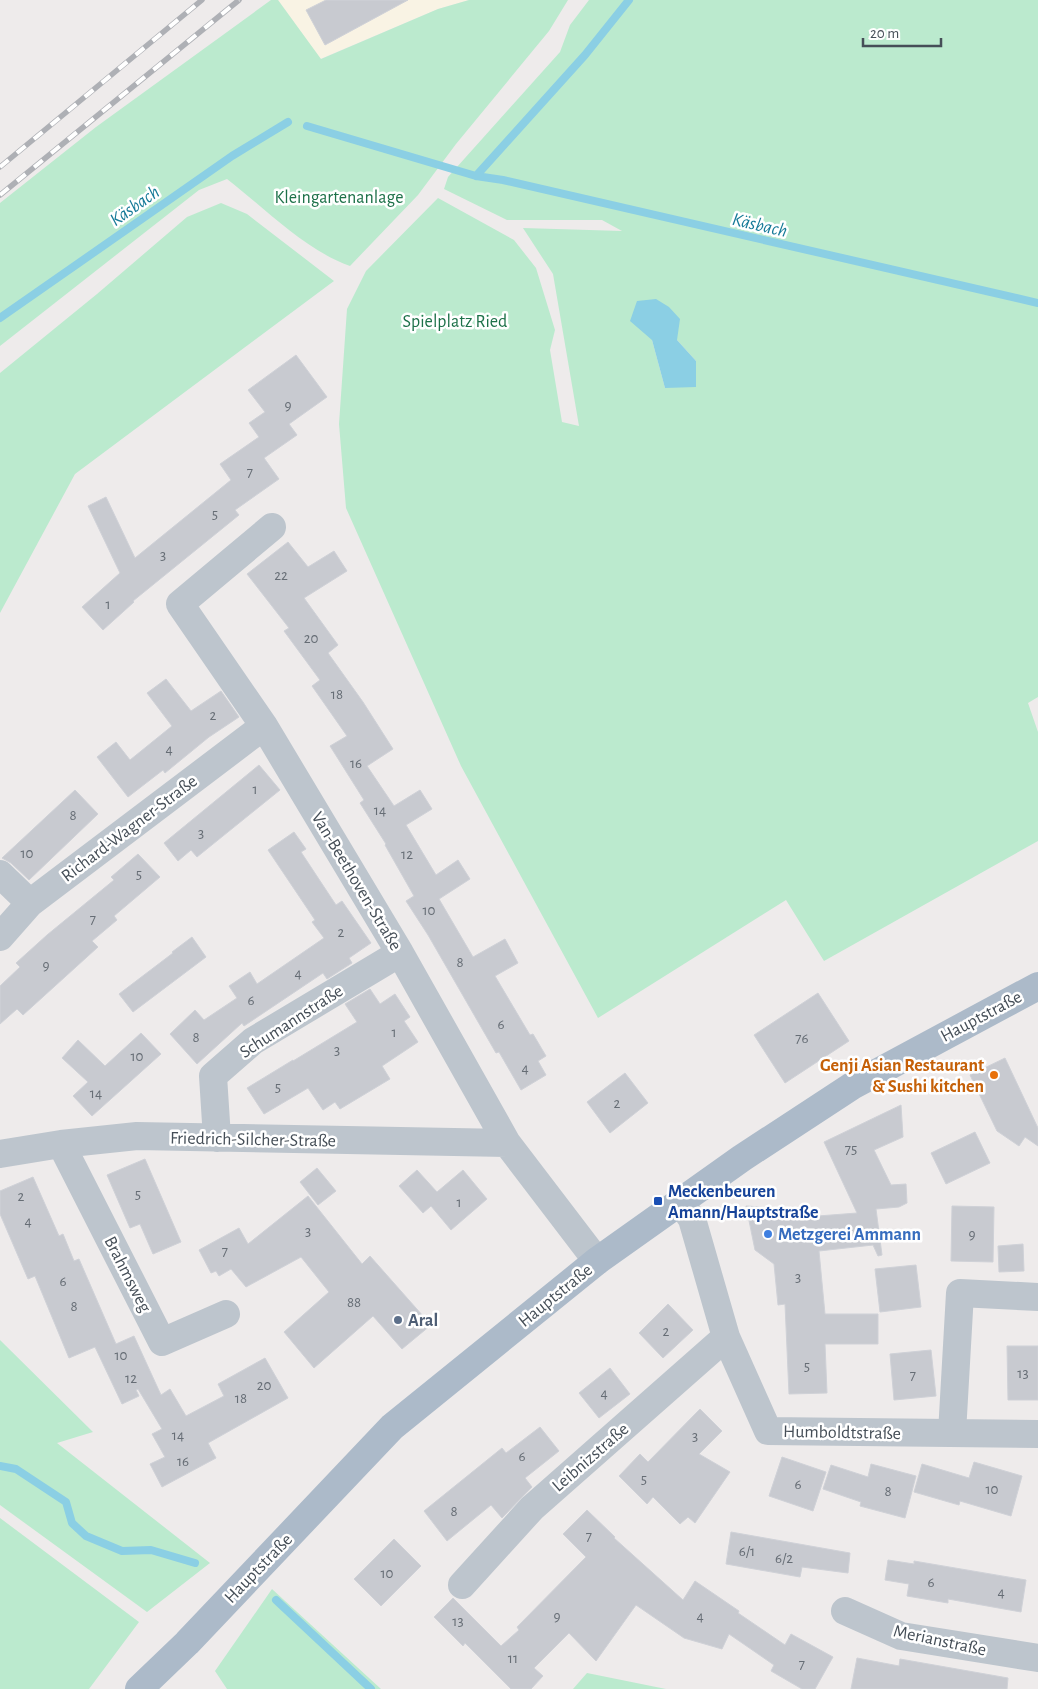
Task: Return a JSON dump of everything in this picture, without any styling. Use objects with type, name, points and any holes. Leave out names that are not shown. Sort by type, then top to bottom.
[{"type":"main road","name":"Hauptstraße","points":[[139,1689],[187,1643],[392,1427],[597,1261],[742,1158],[852,1086],[1038,986]]},
{"type":"street","name":"Van-Beethoven-Straße","points":[[272,526],[180,604],[264,726],[400,953],[507,1143],[597,1261]]},
{"type":"street","name":"Richard-Wagner-Straße","points":[[0,937],[30,903],[264,726]]},
{"type":"street","points":[[0,874],[30,903]]},
{"type":"street","name":"Schumannstraße","points":[[216,1138],[213,1076],[253,1041],[400,953]]},
{"type":"street","name":"Friedrich-Silcher-Straße","points":[[0,1154],[61,1144],[137,1136],[507,1143]]},
{"type":"street","name":"Brahmsweg","points":[[61,1144],[162,1342],[226,1314]]},
{"type":"street","name":"Humboldtstraße","points":[[680,1202],[692,1219],[726,1337],[768,1431],[1038,1434]]},
{"type":"street","points":[[952,1433],[960,1293],[1038,1297]]},
{"type":"street","name":"Leibnizstraße","points":[[462,1585],[532,1508],[726,1337]]},
{"type":"street","name":"Merianstraße","points":[[845,1610],[901,1636],[1038,1658]]},
{"type":"shaded area","points":[[278,0],[469,0],[438,9],[320,59]]},
{"type":"green space","name":"Kleingartenanlage","points":[[271,0],[278,0],[321,59],[438,9],[469,0],[568,0],[549,31],[456,144],[418,195],[350,266],[333,259],[301,239],[227,179],[199,190],[0,346],[0,203],[96,127]]},
{"type":"green space","name":"Spielplatz Ried","points":[[589,0],[1038,0],[1038,697],[1028,703],[1038,732],[1038,841],[824,961],[786,900],[598,1018],[461,766],[346,508],[339,424],[347,309],[366,271],[438,198],[514,240],[536,268],[555,330],[550,350],[562,422],[579,426],[553,274],[523,228],[622,231],[602,220],[507,220],[444,189],[448,177],[560,52],[570,25]],"holes":[[[652,340],[677,340],[696,361],[665,388]]]},
{"type":"green space","points":[[221,203],[247,214],[334,281],[75,474],[0,613],[0,373],[187,217]]},
{"type":"green space","points":[[0,1340],[93,1432],[57,1443],[210,1563],[147,1612],[0,1505]]},
{"type":"green space","points":[[0,1518],[139,1622],[89,1689],[0,1689]]},
{"type":"green space","points":[[272,1589],[381,1689],[227,1689],[215,1671]]},
{"type":"green space","points":[[587,1673],[666,1689],[573,1689]]},
{"type":"water","points":[[656,299],[669,307],[680,319],[677,340],[696,361],[696,387],[665,388],[652,340],[630,321],[637,301]]},
{"type":"building","points":[[326,0],[408,0],[325,45],[306,10]]},
{"type":"building","points":[[296,355],[327,397],[289,424],[297,435],[264,458],[279,479],[235,510],[239,515],[133,601],[103,630],[82,607],[120,573],[88,506],[106,497],[135,558],[231,480],[220,464],[259,437],[249,423],[265,412],[248,390]]},
{"type":"building","points":[[288,542],[308,567],[334,551],[347,571],[304,598],[338,645],[328,653],[363,702],[393,749],[367,766],[394,806],[420,790],[432,809],[406,825],[436,875],[458,860],[470,879],[439,899],[473,957],[505,939],[518,963],[495,976],[530,1035],[533,1034],[546,1056],[538,1061],[546,1075],[521,1090],[499,1052],[496,1053],[428,935],[406,901],[414,896],[386,844],[360,803],[364,800],[330,746],[347,736],[312,686],[320,680],[284,631],[289,628],[247,574]]},
{"type":"building","points":[[166,679],[191,711],[221,691],[239,717],[209,737],[165,773],[163,770],[128,797],[97,757],[116,742],[130,760],[172,726],[147,693]]},
{"type":"building","points":[[259,765],[280,790],[197,857],[191,850],[178,861],[164,843]]},
{"type":"building","points":[[75,790],[98,814],[29,880],[11,863],[2,858]]},
{"type":"building","points":[[294,832],[306,849],[301,852],[336,905],[342,901],[371,943],[349,958],[352,963],[327,979],[323,973],[244,1026],[242,1023],[197,1064],[170,1034],[195,1010],[204,1020],[237,998],[229,986],[250,972],[257,984],[324,938],[312,922],[315,920],[268,850]]},
{"type":"building","points":[[138,854],[160,877],[114,916],[117,920],[92,941],[98,947],[23,1015],[17,1009],[0,1024],[0,986],[20,967],[16,963],[114,880],[111,877]]},
{"type":"building","points":[[192,937],[206,957],[133,1012],[119,994]]},
{"type":"building","points":[[370,989],[380,1004],[395,994],[410,1017],[404,1021],[418,1042],[382,1066],[390,1079],[340,1109],[335,1102],[323,1110],[308,1088],[264,1114],[247,1088],[357,1022],[345,1004]]},
{"type":"building","points":[[818,993],[849,1041],[785,1083],[754,1035]]},
{"type":"building","points":[[141,1033],[161,1054],[92,1116],[73,1096],[88,1082],[62,1058],[78,1040],[105,1066]]},
{"type":"building","points":[[1005,1058],[1038,1128],[1038,1146],[1025,1137],[1019,1146],[997,1131],[970,1075]]},
{"type":"building","points":[[625,1073],[648,1103],[610,1133],[587,1102]]},
{"type":"building","points":[[901,1105],[903,1137],[874,1150],[891,1185],[906,1184],[907,1203],[899,1207],[876,1209],[882,1255],[878,1256],[873,1245],[819,1251],[825,1314],[878,1314],[878,1344],[825,1344],[827,1393],[789,1394],[785,1304],[778,1305],[774,1264],[755,1250],[746,1206],[762,1207],[779,1219],[857,1213],[824,1142]]},
{"type":"building","points":[[975,1132],[990,1163],[946,1184],[931,1153]]},
{"type":"building","points":[[145,1159],[181,1242],[153,1254],[140,1224],[130,1228],[107,1175]]},
{"type":"building","points":[[317,1168],[336,1191],[318,1205],[300,1182]]},
{"type":"building","points":[[417,1170],[437,1192],[463,1170],[487,1199],[451,1230],[431,1206],[423,1213],[399,1186]]},
{"type":"building","points":[[33,1177],[59,1236],[63,1234],[74,1261],[79,1259],[116,1344],[134,1336],[161,1395],[170,1389],[186,1416],[224,1396],[218,1384],[265,1358],[288,1398],[208,1443],[216,1458],[162,1487],[150,1464],[165,1457],[152,1434],[162,1429],[138,1389],[136,1390],[139,1396],[122,1404],[95,1347],[69,1358],[35,1276],[28,1279],[0,1214],[0,1191]]},
{"type":"building","points":[[308,1196],[362,1264],[370,1256],[431,1325],[402,1349],[373,1316],[314,1368],[284,1332],[329,1292],[301,1257],[246,1287],[231,1269],[219,1276],[216,1271],[211,1273],[199,1250],[239,1228],[248,1244]]},
{"type":"building","points":[[952,1206],[994,1207],[993,1262],[951,1261]]},
{"type":"building","points":[[1023,1244],[1024,1271],[999,1272],[998,1246]]},
{"type":"building","points":[[916,1265],[921,1307],[880,1312],[875,1269]]},
{"type":"building","points":[[668,1304],[693,1330],[663,1358],[639,1333]]},
{"type":"building","points":[[1007,1346],[1038,1346],[1038,1400],[1008,1400]]},
{"type":"building","points":[[931,1350],[936,1396],[894,1400],[890,1354]]},
{"type":"building","points":[[610,1368],[630,1394],[599,1418],[579,1393]]},
{"type":"building","points":[[700,1409],[722,1431],[699,1454],[730,1472],[695,1523],[688,1517],[680,1524],[653,1497],[647,1504],[619,1476],[640,1454],[648,1462]]},
{"type":"building","points":[[540,1427],[559,1451],[525,1478],[532,1487],[502,1518],[491,1505],[447,1541],[424,1511],[502,1448],[506,1453]]},
{"type":"building","points":[[782,1457],[826,1472],[813,1511],[769,1496]]},
{"type":"building","points":[[974,1462],[1022,1476],[1011,1516],[960,1501],[959,1505],[914,1492],[922,1464],[969,1478]]},
{"type":"building","points":[[871,1464],[916,1476],[905,1518],[860,1506],[861,1502],[823,1489],[831,1465],[868,1477]]},
{"type":"building","points":[[587,1510],[614,1538],[683,1600],[695,1581],[785,1645],[791,1634],[833,1657],[815,1689],[802,1689],[771,1671],[774,1665],[729,1634],[722,1649],[684,1638],[636,1605],[596,1661],[569,1633],[534,1668],[543,1676],[531,1689],[511,1689],[465,1643],[463,1646],[434,1617],[453,1598],[501,1646],[519,1630],[517,1627],[586,1557],[563,1534]]},
{"type":"building","points":[[731,1532],[850,1553],[848,1573],[802,1567],[800,1577],[726,1564]]},
{"type":"building","points":[[394,1539],[421,1566],[381,1606],[354,1579]]},
{"type":"building","points":[[888,1560],[914,1564],[914,1561],[1026,1580],[1021,1612],[948,1599],[948,1603],[907,1596],[909,1584],[885,1580]]},
{"type":"building","points":[[857,1658],[899,1666],[900,1659],[1008,1678],[1007,1689],[851,1689]]},
{"type":"waterway","name":"Käsbach","points":[[476,176],[585,55],[629,0]]},
{"type":"waterway","name":"Käsbach","points":[[0,318],[232,156],[288,122]]},
{"type":"waterway","name":"Käsbach","points":[[307,126],[476,176],[503,180],[1038,303]]},
{"type":"waterway","points":[[0,1466],[16,1469],[66,1502],[72,1523],[86,1536],[122,1551],[151,1550],[195,1563]]},
{"type":"waterway","points":[[276,1600],[371,1689]]},
{"type":"railway","points":[[0,167],[202,0]]},
{"type":"railway","points":[[0,195],[239,0]]},
{"type":"place","name":"Genji Asian Restaurant & Sushi kitchen","points":[[994,1075]]},
{"type":"place","name":"Meckenbeuren Amann/Hauptstraße","points":[[658,1201]]},
{"type":"place","name":"Metzgerei Ammann","points":[[768,1234]]},
{"type":"place","name":"Aral","points":[[398,1320]]}]
